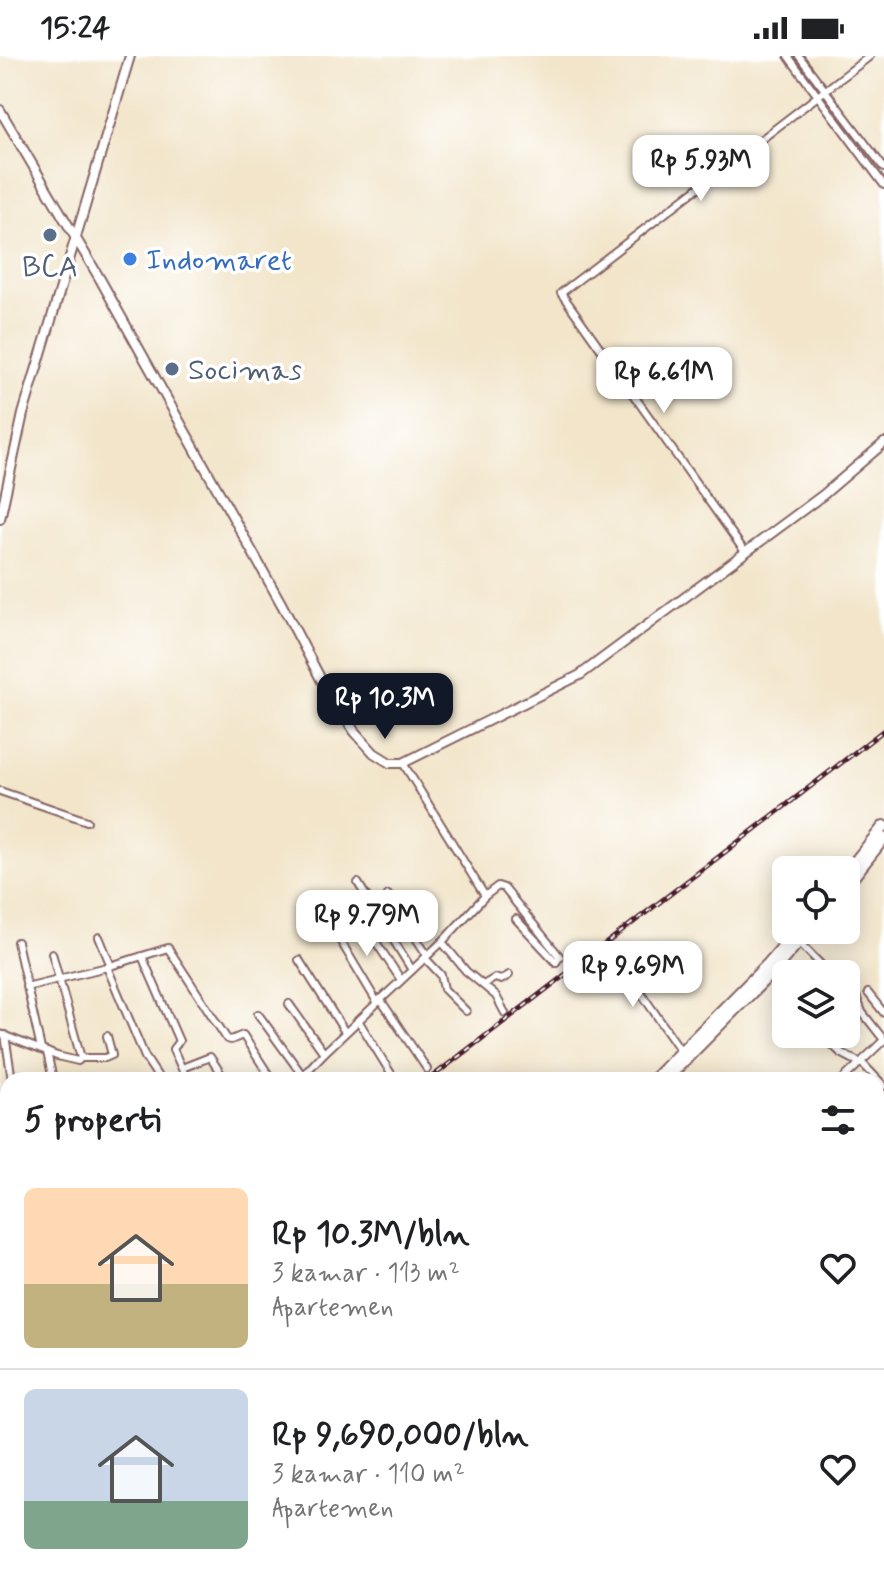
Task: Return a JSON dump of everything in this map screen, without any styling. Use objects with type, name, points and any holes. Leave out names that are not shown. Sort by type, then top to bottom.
[{"type":"highway","points":[[860,856],[884,826]]},
{"type":"highway","points":[[860,868],[884,838]]},
{"type":"highway","points":[[672,1072],[770,967],[787,944]]},
{"type":"highway","points":[[661,1072],[797,944]]},
{"type":"street","points":[[0,519],[23,414],[130,56]]},
{"type":"street","points":[[788,56],[884,185]]},
{"type":"street","points":[[799,56],[884,168]]},
{"type":"street","points":[[745,552],[561,293],[870,56]]},
{"type":"street","points":[[0,110],[77,239],[327,691],[355,732],[374,753],[390,763],[403,763],[580,675],[823,495],[884,443]]},
{"type":"street","points":[[403,763],[485,896]]},
{"type":"street","points":[[0,791],[87,821]]},
{"type":"street","points":[[358,883],[412,970]]},
{"type":"street","points":[[307,1072],[498,886],[504,888],[560,958],[556,962],[516,919]]},
{"type":"street","points":[[388,895],[441,975],[444,989],[466,1011]]},
{"type":"street","points":[[349,901],[401,980]]},
{"type":"street","points":[[334,930],[427,1069]]},
{"type":"street","points":[[99,937],[145,1057],[155,1072]]},
{"type":"street","points":[[17,942],[26,987],[51,1072]]},
{"type":"street","points":[[442,942],[466,971],[496,996],[505,1013]]},
{"type":"street","points":[[801,944],[816,960]]},
{"type":"street","points":[[26,987],[109,967],[165,948],[171,951],[227,1039],[244,1036],[267,1072]]},
{"type":"street","points":[[610,948],[681,1051]]},
{"type":"street","points":[[52,953],[81,1058]]},
{"type":"street","points":[[142,956],[179,1041],[173,1049],[184,1072]]},
{"type":"street","points":[[299,960],[345,1032]]},
{"type":"street","points":[[483,985],[509,975]]},
{"type":"street","points":[[868,993],[884,1013]]},
{"type":"street","points":[[289,1004],[324,1053]]},
{"type":"street","points":[[852,1072],[884,1040],[860,1007]]},
{"type":"street","points":[[258,1014],[297,1072]]},
{"type":"street","points":[[358,1020],[390,1072]]},
{"type":"street","points":[[2,1034],[75,1061],[112,1055],[107,1036]]},
{"type":"street","points":[[2,1034],[10,1072]]},
{"type":"street","points":[[836,1048],[870,1072]]},
{"type":"street","points":[[182,1068],[210,1057],[220,1072]]},
{"type":"railway","points":[[438,1072],[884,730]]},
{"type":"place","name":"BCA","points":[[50,235]]},
{"type":"place","name":"Indomaret","points":[[130,259]]},
{"type":"place","name":"Socimas","points":[[172,369]]}]
